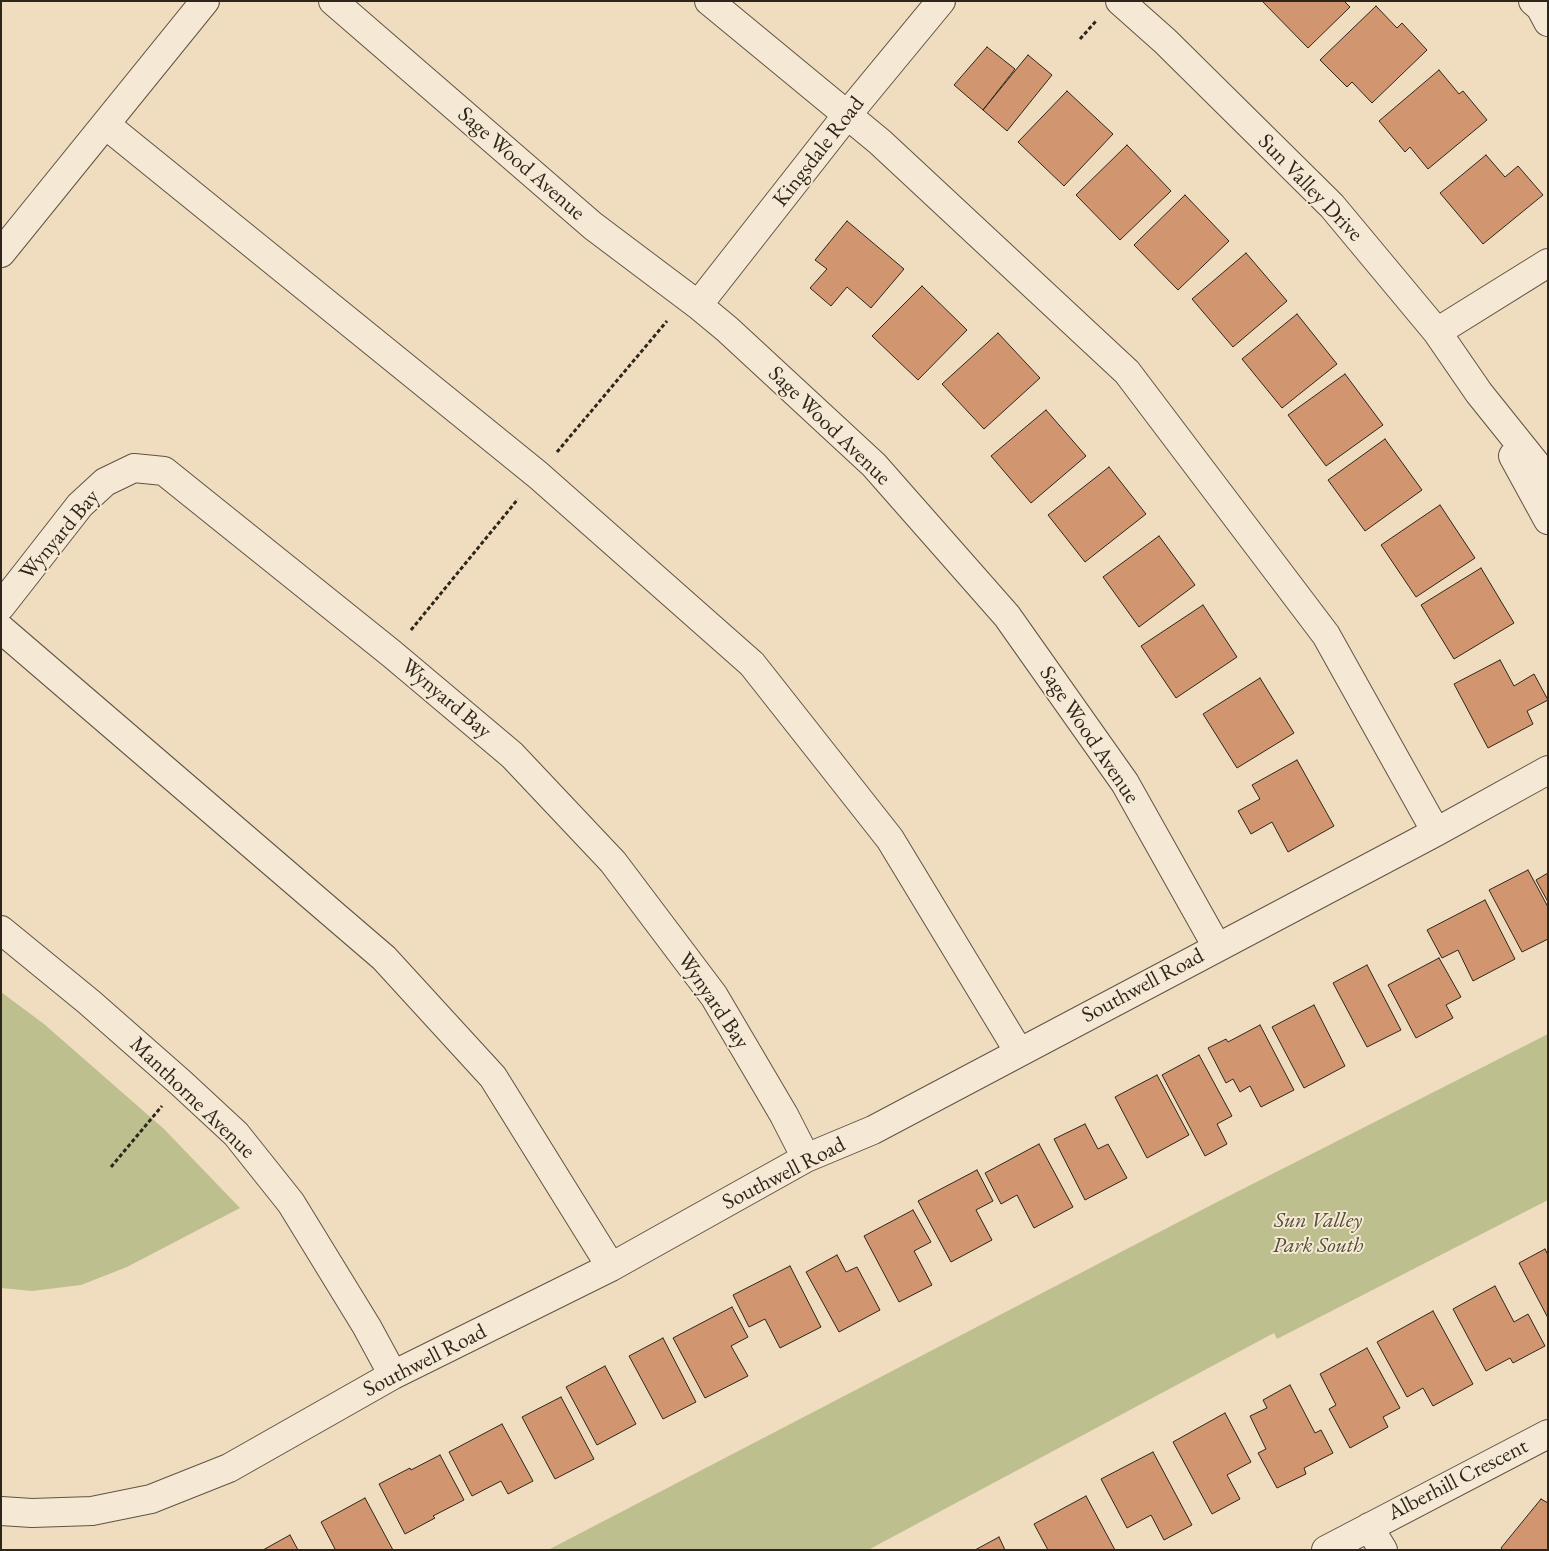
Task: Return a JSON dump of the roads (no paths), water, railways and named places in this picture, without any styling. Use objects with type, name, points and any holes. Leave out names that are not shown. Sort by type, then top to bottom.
[{"type":"street","points":[[1,253],[205,1]]},
{"type":"street","name":"Sage Wood Avenue","points":[[333,1],[593,226],[727,329],[874,464],[1007,616],[1125,782],[1217,947]]},
{"type":"street","points":[[709,1],[880,142],[1127,372],[1326,635],[1436,832]]},
{"type":"street","name":"Kingsdale Road","points":[[698,305],[941,1]]},
{"type":"street","name":"Sun Valley Drive","points":[[1120,1],[1165,40],[1332,206],[1437,332],[1479,393],[1548,479]]},
{"type":"street","points":[[1533,1],[1540,7],[1548,22]]},
{"type":"street","points":[[106,125],[538,475],[752,664],[890,839],[1019,1052]]},
{"type":"street","points":[[1437,332],[1548,263]]},
{"type":"street","name":"Sun Valley Drive","points":[[1479,393],[1548,520]]},
{"type":"street","name":"Wynyard Bay","points":[[1,606],[80,506],[105,482],[134,468],[164,471],[392,654],[512,755],[606,854],[714,996],[784,1114],[806,1158]]},
{"type":"street","points":[[1,629],[384,958],[494,1077],[612,1267]]},
{"type":"street","name":"Southwell Road","points":[[1,1511],[32,1513],[92,1511],[151,1499],[229,1468],[393,1375],[612,1267],[806,1158],[873,1130],[1436,832],[1548,770]]},
{"type":"street","name":"Manthorne Avenue","points":[[1,930],[90,1002],[236,1134],[292,1203],[368,1326],[393,1375]]},
{"type":"street","name":"Alberhill Crescent","points":[[1326,1550],[1548,1434]]},
{"type":"street","name":"Alberhill Crescent","points":[[1369,1527],[1383,1550]]},
{"type":"park label","name":"Sun Valley Park South","points":[[1318,1234]]}]
